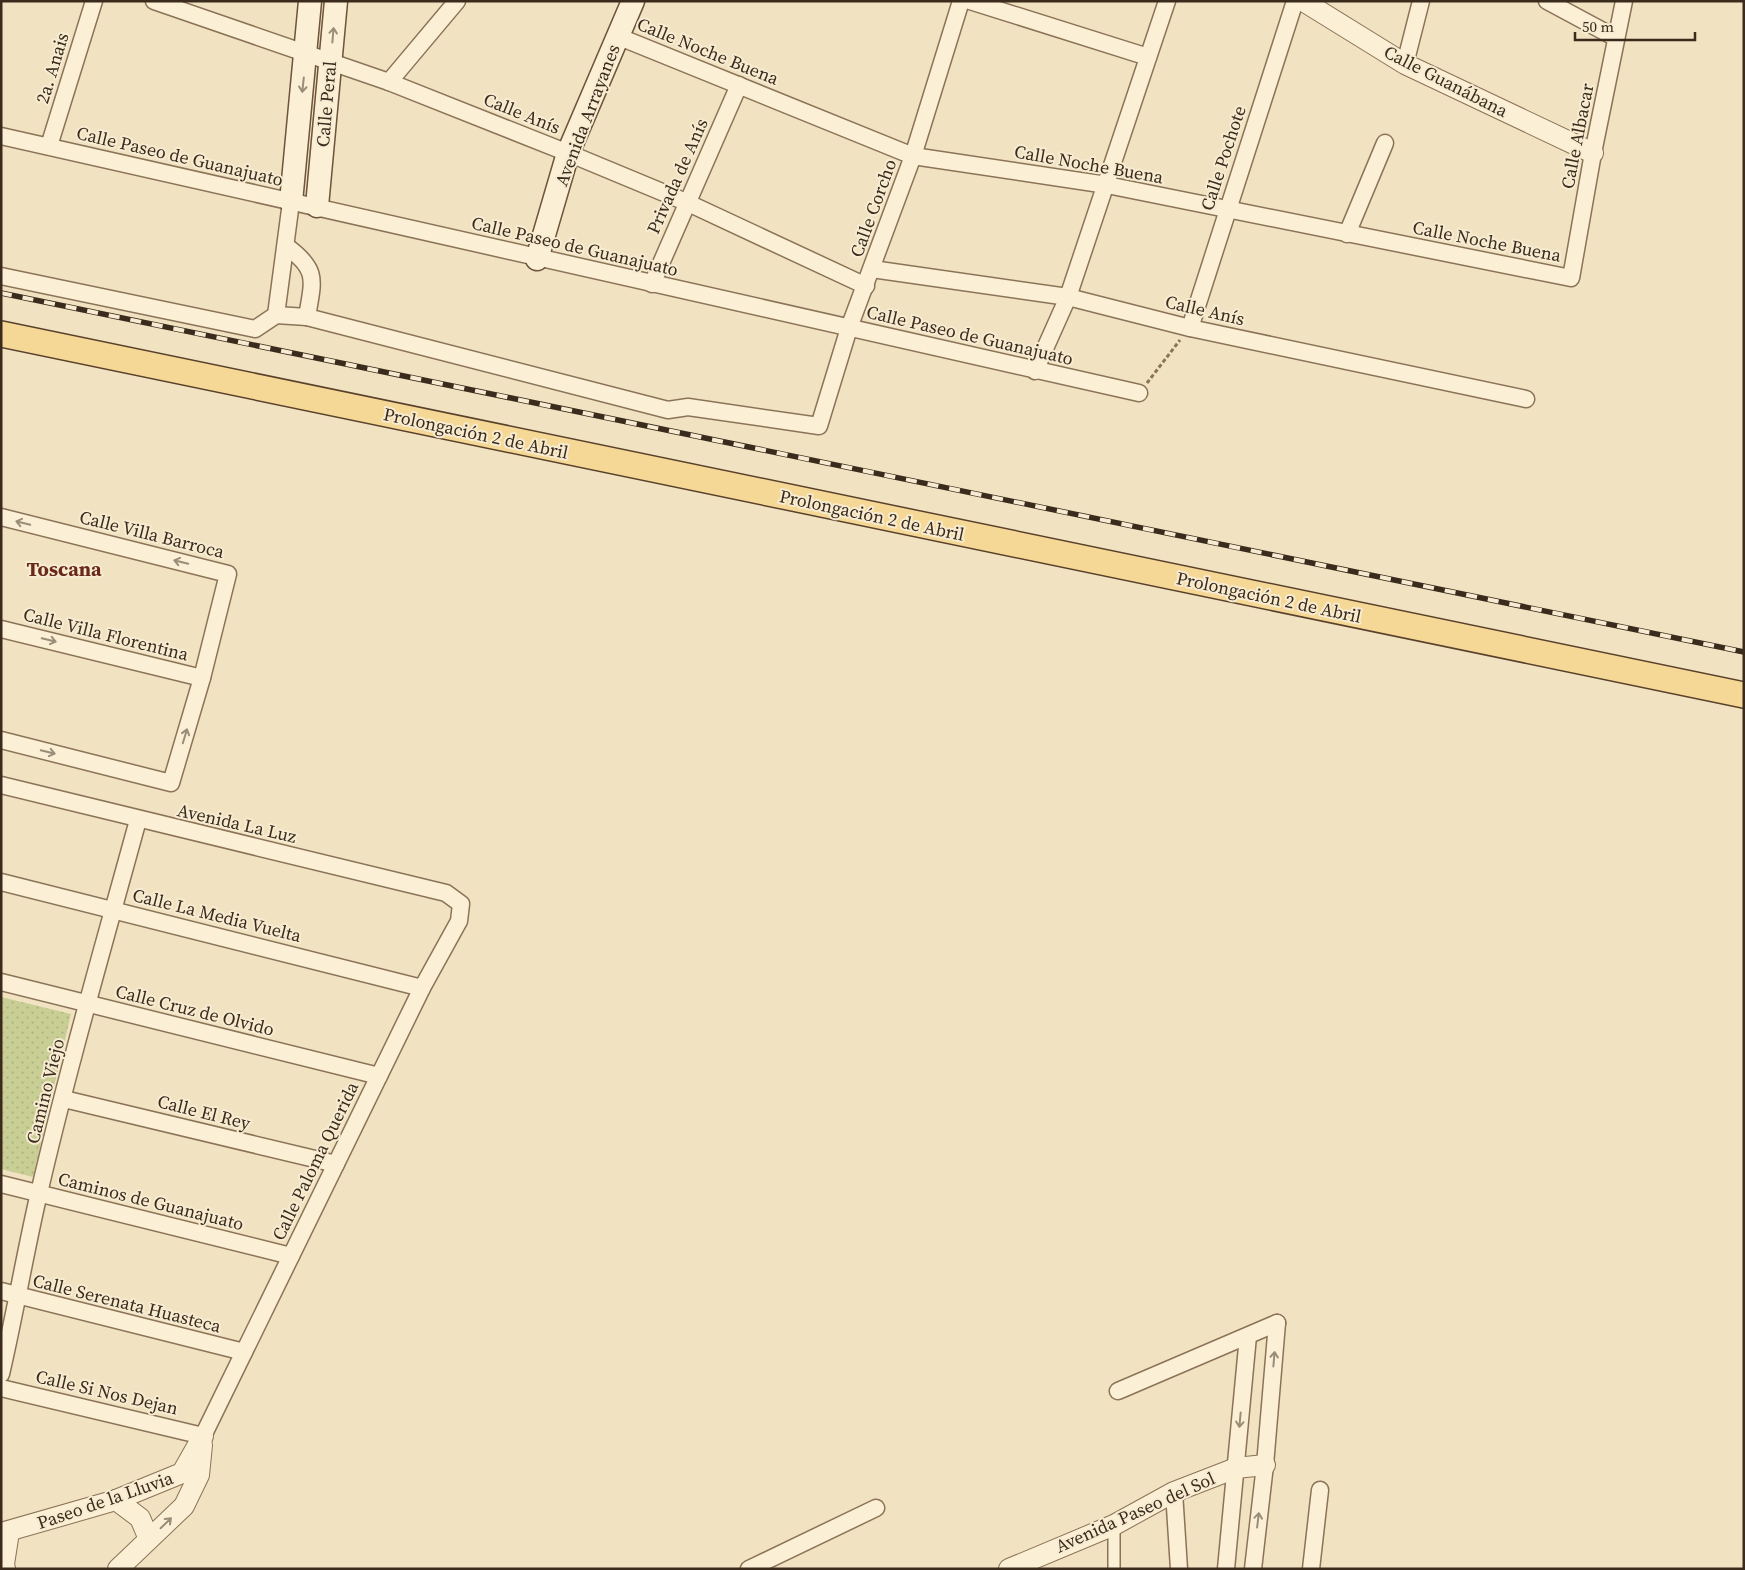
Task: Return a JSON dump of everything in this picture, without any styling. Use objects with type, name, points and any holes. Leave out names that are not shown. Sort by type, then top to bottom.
[{"type":"main road","name":"Calle Peral","points":[[291,202],[310,1]]},
{"type":"main road","name":"Calle Peral","points":[[317,206],[336,1]]},
{"type":"main road","name":"Avenida Arrayanes","points":[[537,258],[568,153],[633,1]]},
{"type":"main road","name":"Prolongación 2 de Abril","points":[[1,334],[1744,695]]},
{"type":"street","name":"2a. Anais","points":[[49,146],[94,1]]},
{"type":"street","points":[[389,82],[458,1]]},
{"type":"street","name":"Calle Corcho","points":[[307,317],[668,410],[688,407],[819,426],[850,328],[913,156],[961,1]]},
{"type":"street","points":[[970,1],[1148,57]]},
{"type":"street","points":[[1035,371],[1068,296],[1107,185],[1167,1]]},
{"type":"street","name":"Calle Pochote","points":[[1190,328],[1294,1]]},
{"type":"street","name":"Calle Guanábana","points":[[1303,1],[1405,64],[1593,153]]},
{"type":"street","points":[[1405,64],[1421,1]]},
{"type":"street","points":[[1547,1],[1616,38]]},
{"type":"street","name":"Calle Albacar","points":[[1571,278],[1593,153],[1624,1]]},
{"type":"street","name":"Calle Anís","points":[[156,2],[389,82],[568,153],[686,202],[866,286]]},
{"type":"street","name":"Calle Noche Buena","points":[[617,36],[913,156],[1107,185],[1228,211],[1571,278]]},
{"type":"street","name":"Privada de Anís","points":[[652,284],[686,202],[740,85]]},
{"type":"street","name":"Calle Paseo de Guanajuato","points":[[1,136],[1139,393]]},
{"type":"street","points":[[1347,234],[1385,143]]},
{"type":"street","points":[[276,315],[291,202]]},
{"type":"street","points":[[1,276],[255,329],[276,315],[307,317],[313,278],[304,259],[286,246]]},
{"type":"street","name":"Calle Anís","points":[[872,269],[1068,296],[1190,328],[1526,399]]},
{"type":"street","name":"Calle Villa Barroca","points":[[1,517],[228,574],[202,678],[171,783]]},
{"type":"street","name":"Calle Villa Florentina","points":[[1,629],[202,678]]},
{"type":"street","name":"Avenida La Luz","points":[[1,740],[171,783]]},
{"type":"street","name":"Avenida La Luz","points":[[1,785],[138,820],[446,893],[461,904]]},
{"type":"street","name":"Camino Viejo","points":[[1,1374],[20,1296],[39,1193],[87,1004],[138,820]]},
{"type":"street","name":"Calle La Media Vuelta","points":[[1,882],[422,988]]},
{"type":"street","name":"Calle Paloma Querida","points":[[203,1436],[422,988],[460,921],[461,904]]},
{"type":"street","name":"Calle Cruz de Olvido","points":[[1,982],[379,1076]]},
{"type":"street","name":"Calle El Rey","points":[[64,1099],[336,1164]]},
{"type":"street","name":"Caminos de Guanajuato","points":[[1,1184],[291,1256]]},
{"type":"street","name":"Calle Serenata Huasteca","points":[[1,1291],[244,1352]]},
{"type":"street","points":[[1118,1391],[1277,1322],[1265,1464],[1252,1569]]},
{"type":"street","points":[[1226,1569],[1248,1336]]},
{"type":"street","name":"Calle Si Nos Dejan","points":[[1,1388],[203,1436]]},
{"type":"street","name":"Paseo de la Lluvia","points":[[5,1532],[116,1500],[182,1473],[203,1436]]},
{"type":"street","name":"Paseo de la Lluvia","points":[[118,1569],[184,1506],[199,1475],[203,1436]]},
{"type":"street","name":"Avenida Paseo del Sol","points":[[1009,1569],[1046,1560],[1174,1492],[1236,1468],[1265,1464]]},
{"type":"street","points":[[1311,1569],[1320,1490]]},
{"type":"street","points":[[1174,1492],[1178,1569]]},
{"type":"street","points":[[116,1500],[140,1518],[149,1540]]},
{"type":"street","points":[[749,1569],[876,1508]]},
{"type":"street","points":[[1114,1525],[1114,1569]]},
{"type":"street","points":[[5,1532],[5,1569]]},
{"type":"path","points":[[1139,393],[1190,328]]},
{"type":"green space","points":[[1,997],[71,1014],[33,1177],[1,1169]]},
{"type":"railway","points":[[1,293],[1744,652]]},
{"type":"district","name":"Toscana","points":[[64,569]]}]
